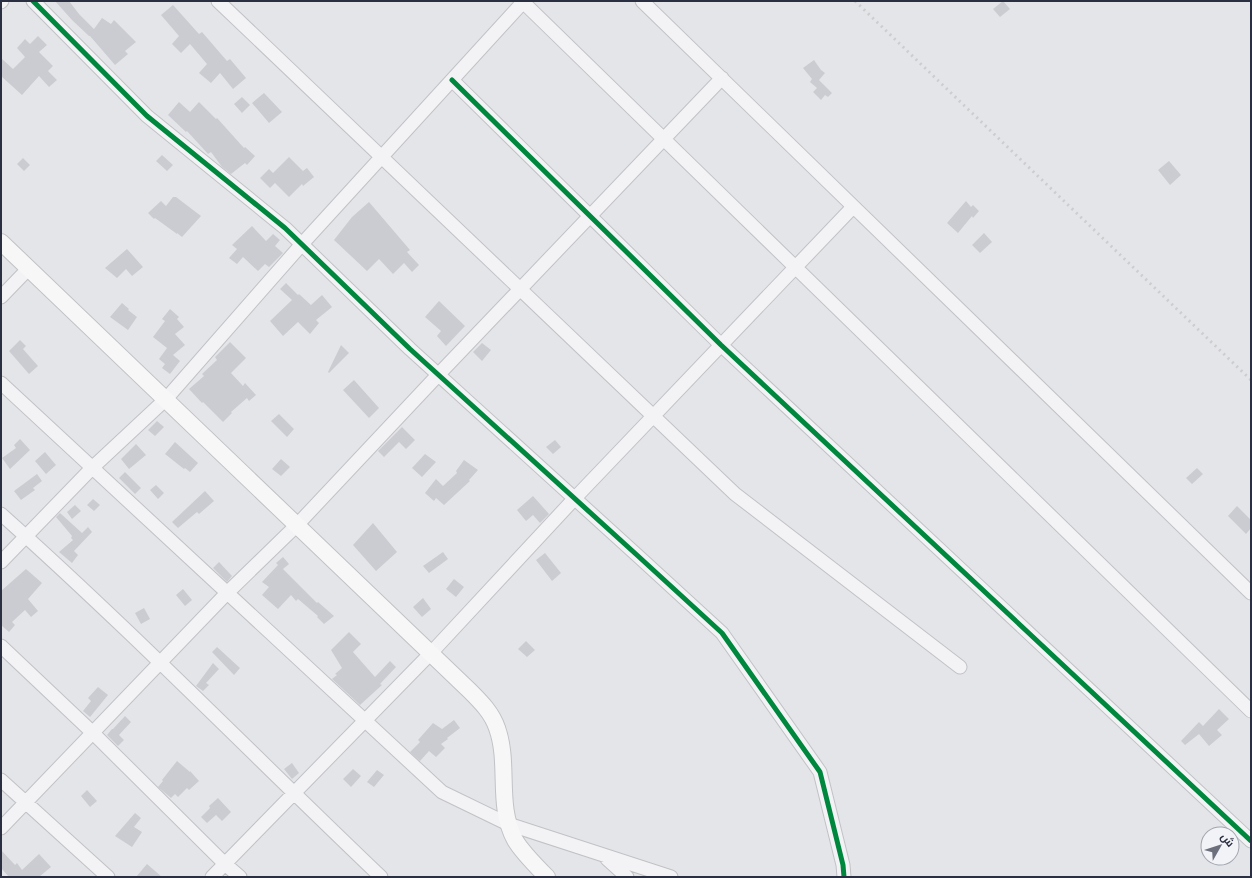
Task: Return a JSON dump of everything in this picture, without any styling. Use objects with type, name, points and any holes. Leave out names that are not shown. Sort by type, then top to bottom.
[{"type":"main road","points":[[1,242],[298,525],[490,712],[497,728],[502,748],[504,799],[508,824],[515,841],[547,877]]},
{"type":"street","points":[[33,1],[148,116],[285,228],[438,375],[722,633],[820,772],[843,865],[844,877]]},
{"type":"street","points":[[218,1],[735,494],[960,667]]},
{"type":"street","points":[[1,562],[92,468],[166,399],[302,244],[523,1],[1251,711]]},
{"type":"street","points":[[642,1],[1251,593]]},
{"type":"street","points":[[1,828],[160,662],[298,525],[438,375],[722,78]]},
{"type":"street","points":[[452,80],[721,345],[1251,841]]},
{"type":"street","points":[[212,877],[431,653],[575,498],[853,207]]},
{"type":"street","points":[[1,297],[29,268]]},
{"type":"street","points":[[1,383],[442,792],[508,824],[671,877]]},
{"type":"street","points":[[1,514],[160,662],[381,877]]},
{"type":"street","points":[[1,646],[93,733],[225,864],[240,877]]},
{"type":"street","points":[[1,780],[108,877]]},
{"type":"street","points":[[603,855],[627,877]]},
{"type":"building","points":[[55,1],[69,1],[94,29],[102,18],[111,24],[114,20],[136,42],[125,51],[128,54],[115,65],[90,36],[72,20]]},
{"type":"building","points":[[1003,1],[1010,9],[1000,17],[993,9]]},
{"type":"building","points":[[173,5],[199,34],[202,32],[227,61],[230,59],[246,78],[233,89],[220,73],[211,83],[199,73],[207,64],[190,44],[181,53],[172,44],[179,36],[161,15]]},
{"type":"building","points":[[38,36],[47,45],[39,52],[53,66],[48,71],[57,80],[49,87],[39,76],[22,95],[1,76],[1,58],[13,69],[25,57],[17,48],[25,39],[30,44]]},
{"type":"building","points":[[814,60],[825,73],[819,80],[832,93],[828,97],[825,95],[821,100],[813,92],[817,88],[810,82],[812,79],[803,68]]},
{"type":"building","points":[[264,93],[282,112],[269,123],[252,103]]},
{"type":"building","points":[[242,97],[250,105],[242,113],[234,104]]},
{"type":"building","points":[[179,102],[190,112],[199,102],[216,119],[217,118],[244,148],[245,147],[255,156],[247,165],[245,163],[231,174],[222,167],[211,152],[208,154],[187,131],[186,132],[168,115]]},
{"type":"building","points":[[162,155],[173,165],[167,171],[156,161]]},
{"type":"building","points":[[289,157],[303,171],[307,168],[314,177],[303,186],[302,184],[289,197],[275,183],[270,188],[260,178],[269,169],[273,173]]},
{"type":"building","points":[[23,158],[30,165],[24,171],[17,164]]},
{"type":"building","points":[[1169,161],[1181,175],[1170,185],[1158,170]]},
{"type":"building","points":[[173,197],[176,197],[201,216],[182,237],[155,218],[154,219],[148,213],[161,201],[166,206]]},
{"type":"building","points":[[966,201],[971,207],[973,205],[979,211],[973,218],[972,216],[958,233],[947,223]]},
{"type":"building","points":[[369,202],[410,250],[407,252],[419,265],[412,272],[404,263],[393,274],[379,259],[367,271],[334,240],[352,217]]},
{"type":"building","points":[[252,226],[266,241],[273,234],[280,240],[275,246],[283,253],[269,267],[265,264],[258,271],[243,257],[237,264],[229,258],[237,249],[232,245]]},
{"type":"building","points":[[984,233],[992,242],[980,253],[972,245]]},
{"type":"building","points":[[127,249],[143,267],[132,276],[126,269],[117,278],[105,268]]},
{"type":"building","points":[[286,283],[311,305],[322,295],[332,307],[316,320],[319,323],[310,334],[298,322],[283,336],[270,321],[292,300],[280,289]]},
{"type":"building","points":[[439,301],[465,326],[446,346],[437,336],[441,331],[425,317]]},
{"type":"building","points":[[122,303],[137,317],[128,330],[110,317]]},
{"type":"building","points":[[170,309],[179,317],[177,319],[184,327],[175,334],[185,345],[173,355],[180,361],[170,374],[162,368],[165,364],[159,359],[167,348],[153,337],[165,321],[162,319]]},
{"type":"building","points":[[20,340],[26,346],[23,349],[38,366],[29,374],[9,351]]},
{"type":"building","points":[[230,342],[246,358],[231,373],[243,386],[245,383],[256,395],[249,401],[247,398],[231,412],[232,413],[223,422],[189,389],[204,376],[202,374],[217,360],[215,357]]},
{"type":"building","points":[[482,343],[491,350],[482,361],[473,352]]},
{"type":"building","points":[[341,345],[349,353],[329,373],[328,372]]},
{"type":"building","points":[[354,380],[379,408],[369,418],[343,390]]},
{"type":"building","points":[[279,414],[294,429],[287,437],[271,421]]},
{"type":"building","points":[[157,421],[164,427],[155,436],[148,430]]},
{"type":"building","points":[[402,427],[415,440],[406,449],[399,442],[384,457],[378,451]]},
{"type":"building","points":[[20,439],[30,450],[10,469],[2,458],[16,448],[14,445]]},
{"type":"building","points":[[555,440],[561,447],[553,454],[546,447]]},
{"type":"building","points":[[175,442],[198,463],[190,472],[165,454]]},
{"type":"building","points":[[136,444],[146,455],[129,469],[121,459]]},
{"type":"building","points":[[45,452],[56,465],[46,474],[35,461]]},
{"type":"building","points":[[425,454],[436,462],[422,477],[412,468]]},
{"type":"building","points":[[281,459],[290,467],[281,476],[272,469]]},
{"type":"building","points":[[464,460],[478,470],[469,480],[470,481],[444,505],[436,498],[434,501],[425,493],[436,479],[443,486],[457,473],[456,471]]},
{"type":"building","points":[[1197,468],[1203,474],[1192,484],[1186,478]]},
{"type":"building","points":[[125,472],[141,488],[135,494],[119,478]]},
{"type":"building","points":[[37,474],[42,481],[33,488],[35,490],[21,500],[14,491]]},
{"type":"building","points":[[156,485],[164,493],[158,499],[150,490]]},
{"type":"building","points":[[205,491],[214,501],[199,514],[197,512],[178,528],[172,522]]},
{"type":"building","points":[[533,496],[549,514],[540,523],[533,515],[526,521],[517,510]]},
{"type":"building","points":[[93,499],[100,505],[94,511],[87,505]]},
{"type":"building","points":[[75,505],[81,511],[72,519],[67,512]]},
{"type":"building","points":[[1237,506],[1251,520],[1251,528],[1246,534],[1228,516]]},
{"type":"building","points":[[60,513],[82,533],[88,527],[92,532],[74,551],[78,555],[72,563],[59,552],[73,540],[71,538],[72,536],[56,517]]},
{"type":"building","points":[[373,523],[397,552],[376,571],[353,545]]},
{"type":"building","points":[[443,552],[448,559],[429,573],[423,566]]},
{"type":"building","points":[[545,553],[561,573],[552,581],[536,560]]},
{"type":"building","points":[[283,557],[289,564],[283,569],[317,603],[318,602],[334,616],[324,624],[317,617],[318,616],[298,599],[296,601],[291,595],[278,609],[262,595],[269,587],[262,582],[278,565],[276,563]]},
{"type":"building","points":[[219,562],[232,576],[227,582],[213,568]]},
{"type":"building","points":[[26,569],[42,583],[28,599],[38,611],[31,617],[25,610],[12,622],[15,625],[9,632],[1,625],[1,591]]},
{"type":"building","points":[[454,579],[464,587],[456,597],[446,589]]},
{"type":"building","points":[[183,589],[192,600],[185,606],[176,595]]},
{"type":"building","points":[[423,598],[431,609],[422,617],[413,607]]},
{"type":"building","points":[[144,608],[150,619],[141,624],[135,613]]},
{"type":"building","points":[[349,632],[361,644],[353,652],[375,677],[390,661],[396,667],[380,684],[382,685],[360,705],[332,679],[342,668],[331,650]]},
{"type":"building","points":[[526,641],[535,650],[527,657],[518,649]]},
{"type":"building","points":[[217,647],[240,668],[234,675],[212,652]]},
{"type":"building","points":[[213,663],[219,669],[206,683],[209,685],[203,691],[196,686]]},
{"type":"building","points":[[98,687],[108,695],[90,717],[83,711],[91,701],[88,698]]},
{"type":"building","points":[[1219,709],[1229,719],[1217,730],[1222,735],[1209,746],[1199,734],[1185,745],[1181,741],[1199,722],[1203,726]]},
{"type":"building","points":[[125,716],[131,722],[119,735],[124,740],[118,746],[107,735]]},
{"type":"building","points":[[454,720],[460,728],[441,744],[445,748],[436,757],[429,751],[420,761],[410,752],[420,742],[418,740],[433,723],[442,729]]},
{"type":"building","points":[[177,761],[190,771],[199,781],[189,790],[187,788],[178,797],[175,794],[171,798],[158,787]]},
{"type":"building","points":[[292,763],[299,773],[292,779],[284,769]]},
{"type":"building","points":[[353,769],[361,776],[351,787],[343,779]]},
{"type":"building","points":[[377,770],[384,775],[374,787],[367,782]]},
{"type":"building","points":[[87,790],[97,801],[90,807],[81,796]]},
{"type":"building","points":[[218,798],[231,812],[222,821],[216,815],[207,823],[201,817],[210,808],[209,806]]},
{"type":"building","points":[[135,813],[141,818],[134,827],[142,832],[132,847],[115,836]]},
{"type":"building","points":[[1,850],[15,865],[17,863],[22,870],[39,854],[51,867],[39,877],[9,877],[1,868]]},
{"type":"building","points":[[147,864],[162,877],[136,877]]},
{"type":"railway","points":[[855,1],[1251,380]]},
{"type":"cycle path","points":[[33,1],[147,116],[285,228],[410,349],[722,633],[820,772],[843,865],[844,877]]},
{"type":"cycle path","points":[[452,80],[721,345],[1251,841]]}]
